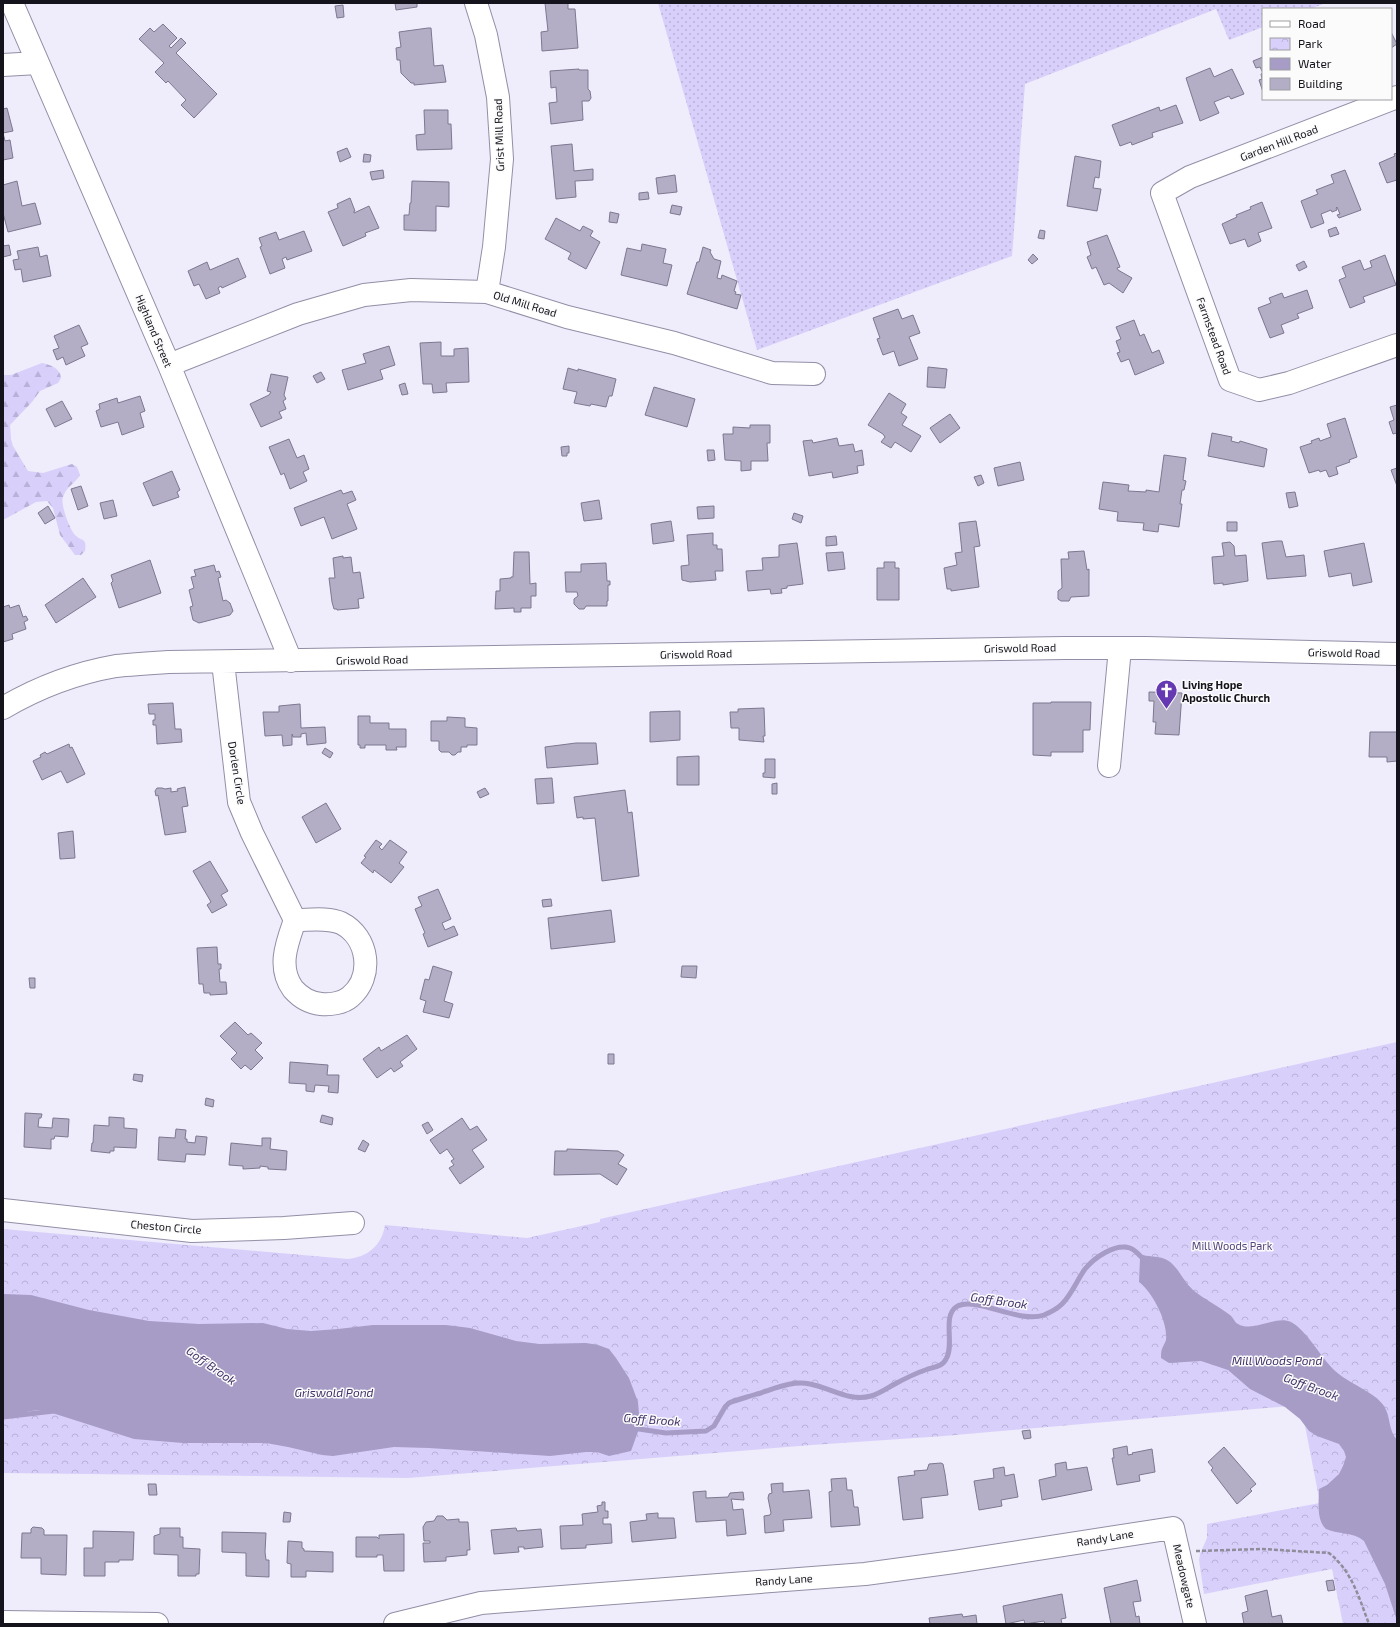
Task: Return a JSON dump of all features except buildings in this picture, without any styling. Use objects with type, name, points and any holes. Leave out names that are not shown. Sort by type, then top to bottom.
[{"type":"street","name":"Highland Street","points":[[12,3],[168,365],[291,661]]},
{"type":"street","name":"Grist Mill Road","points":[[476,3],[486,35],[498,97],[502,159],[494,246],[487,292]]},
{"type":"street","points":[[3,65],[38,62]]},
{"type":"street","name":"Garden Hill Road","points":[[1162,193],[1190,178],[1389,100]]},
{"type":"street","name":"Farmstead Road","points":[[1162,193],[1230,380],[1259,390],[1289,383],[1397,345]]},
{"type":"street","name":"Old Mill Road","points":[[168,365],[298,314],[364,295],[411,290],[487,292],[567,317],[674,343],[772,373],[814,374]]},
{"type":"street","points":[[1109,766],[1120,648]]},
{"type":"street","name":"Griswold Road","points":[[3,708],[39,689],[92,671],[139,664],[168,662],[1120,648],[1397,654]]},
{"type":"street","name":"Dorlen Circle","points":[[223,662],[239,802],[295,920]]},
{"type":"street","name":"Cheston Circle","points":[[3,1210],[192,1231],[284,1228],[353,1223]]},
{"type":"street","name":"Meadowgate","points":[[1172,1528],[1195,1624]]},
{"type":"street","name":"Randy Lane","points":[[395,1624],[481,1603],[865,1574],[954,1562],[1172,1528]]},
{"type":"street","points":[[3,1622],[157,1624]]},
{"type":"path","points":[[1178,1551],[1262,1549],[1329,1553],[1346,1570],[1355,1585],[1369,1624]]},
{"type":"green space","points":[[658,3],[1326,3],[1313,8],[1262,8],[1262,27],[1229,40],[1216,9],[1025,84],[1012,256],[757,350]]},
{"type":"green space","points":[[42,363],[57,369],[61,378],[58,383],[40,391],[32,402],[10,425],[11,439],[13,446],[28,471],[43,473],[72,464],[77,467],[80,475],[67,489],[62,500],[64,511],[71,528],[75,535],[85,542],[85,551],[81,555],[75,555],[60,535],[53,508],[47,501],[36,502],[3,520],[3,375],[11,375]]},
{"type":"green space","name":"Mill Woods Park","points":[[1397,1042],[1397,1624],[1343,1624],[1332,1569],[1204,1594],[1199,1560],[1207,1538],[1207,1524],[1320,1503],[1301,1405],[944,1436],[812,1445],[408,1478],[3,1473],[3,1229],[348,1259],[362,1256],[373,1249],[381,1238],[385,1225],[527,1238],[600,1222],[600,1219]]},
{"type":"water","name":"Mill Woods Pond","points":[[1143,1255],[1167,1260],[1193,1290],[1230,1315],[1238,1324],[1250,1326],[1285,1320],[1291,1322],[1308,1337],[1333,1369],[1346,1379],[1374,1396],[1384,1406],[1392,1432],[1397,1440],[1397,1621],[1385,1584],[1364,1541],[1350,1534],[1326,1529],[1319,1516],[1319,1489],[1327,1485],[1339,1474],[1346,1457],[1344,1451],[1339,1444],[1317,1436],[1309,1431],[1300,1419],[1285,1407],[1250,1389],[1228,1370],[1201,1361],[1169,1363],[1161,1358],[1166,1340],[1165,1325],[1154,1300],[1139,1282],[1140,1259]]},
{"type":"water","name":"Griswold Pond","points":[[3,1294],[31,1295],[89,1310],[149,1321],[199,1324],[263,1323],[287,1329],[311,1331],[373,1325],[446,1325],[470,1328],[516,1341],[539,1344],[586,1343],[598,1345],[609,1349],[629,1378],[638,1402],[640,1426],[631,1451],[609,1456],[597,1452],[550,1456],[394,1447],[333,1456],[266,1443],[183,1443],[134,1439],[43,1410],[3,1416]]},
{"type":"waterway","name":"Goff Brook","points":[[632,1428],[666,1433],[706,1431],[714,1426],[729,1403],[797,1383],[818,1386],[848,1396],[863,1397],[874,1395],[910,1376],[938,1366],[945,1361],[949,1346],[950,1317],[956,1307],[964,1304],[974,1304],[1022,1316],[1034,1317],[1044,1315],[1062,1304],[1069,1296],[1085,1269],[1105,1252],[1124,1247],[1130,1248],[1137,1252],[1146,1262]]},
{"type":"waterway","name":"Goff Brook","points":[[3,1417],[54,1411]]},
{"type":"place","name":"Living Hope Apostolic Church","points":[[1167,710]]}]
